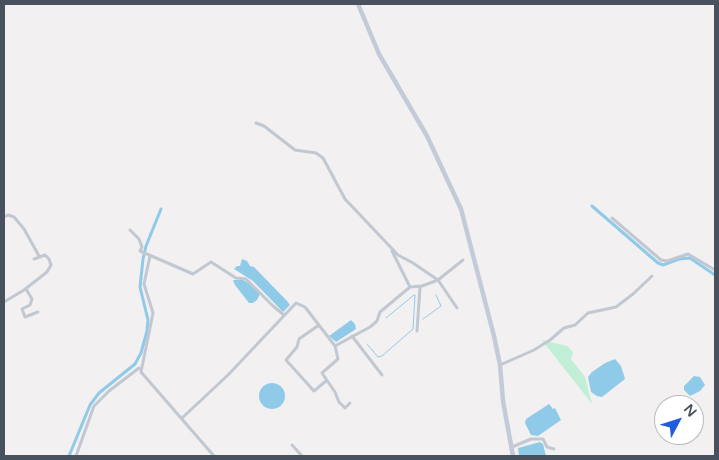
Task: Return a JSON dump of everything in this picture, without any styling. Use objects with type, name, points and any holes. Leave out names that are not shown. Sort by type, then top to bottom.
[{"type":"main road","points":[[358,4],[378,54],[427,136],[461,209],[494,336],[500,365],[503,401],[514,456]]},
{"type":"street","points":[[256,123],[264,126],[295,150],[316,153],[323,158],[345,199],[398,255],[414,262],[438,280],[457,308]]},
{"type":"street","points":[[4,217],[8,215],[14,217],[24,229],[39,256]]},
{"type":"street","points":[[612,218],[660,260],[667,261],[688,254],[715,270]]},
{"type":"street","points":[[130,230],[139,239],[142,247],[140,251],[193,274],[211,262],[236,278],[246,279],[284,315]]},
{"type":"street","points":[[388,244],[410,287]]},
{"type":"street","points":[[4,302],[26,289],[47,272],[51,265],[49,258],[45,255],[34,259]]},
{"type":"street","points":[[149,255],[144,284],[153,312],[141,372],[214,456]]},
{"type":"street","points":[[335,346],[377,320],[380,312],[410,287],[422,286],[438,280],[463,260]]},
{"type":"street","points":[[500,365],[534,350],[564,328],[576,325],[588,313],[616,307],[652,276]]},
{"type":"street","points":[[417,330],[420,288]]},
{"type":"street","points":[[26,289],[32,299],[30,305],[22,309],[25,317],[38,312]]},
{"type":"street","points":[[182,418],[228,375],[296,303],[305,307],[335,346],[338,359],[322,373],[339,402],[345,408],[350,403]]},
{"type":"street","points":[[319,325],[299,339],[297,347],[286,360],[314,391],[326,381]]},
{"type":"street","points":[[352,336],[382,375]]},
{"type":"street","points":[[76,456],[94,406],[109,391],[141,368]]},
{"type":"street","points":[[512,446],[531,439],[543,439],[547,447],[554,449]]},
{"type":"street","points":[[292,445],[302,456]]},
{"type":"green space","points":[[542,340],[567,346],[573,352],[571,359],[585,377],[592,404]]},
{"type":"water","points":[[242,259],[254,267],[287,301],[290,305],[283,312],[253,281],[234,269],[240,266]]},
{"type":"water","points":[[233,280],[243,280],[251,284],[260,294],[257,300],[249,303]]},
{"type":"water","points":[[351,320],[355,324],[356,329],[336,342],[329,336]]},
{"type":"water","points":[[615,359],[621,366],[625,379],[602,397],[597,396],[591,392],[588,377],[605,363]]},
{"type":"water","points":[[694,376],[700,377],[705,385],[700,391],[692,395],[689,395],[684,390],[684,386]]},
{"type":"water","points":[[272,383],[281,387],[285,396],[281,405],[272,409],[263,405],[259,396],[263,387]]},
{"type":"water","points":[[549,404],[553,409],[555,408],[561,420],[538,436],[531,435],[525,423],[526,419]]},
{"type":"water","points":[[540,442],[543,444],[546,456],[519,456],[518,448]]},
{"type":"waterway","points":[[592,206],[658,263],[663,265],[679,259],[690,258],[715,275]]},
{"type":"waterway","points":[[69,456],[90,405],[99,393],[135,364],[141,353],[148,320],[140,287],[143,259],[146,246],[161,209]]},
{"type":"waterway","points":[[367,344],[378,357],[382,356],[413,329],[415,295],[386,318]]},
{"type":"waterway","points":[[423,319],[441,306],[436,295]]}]
